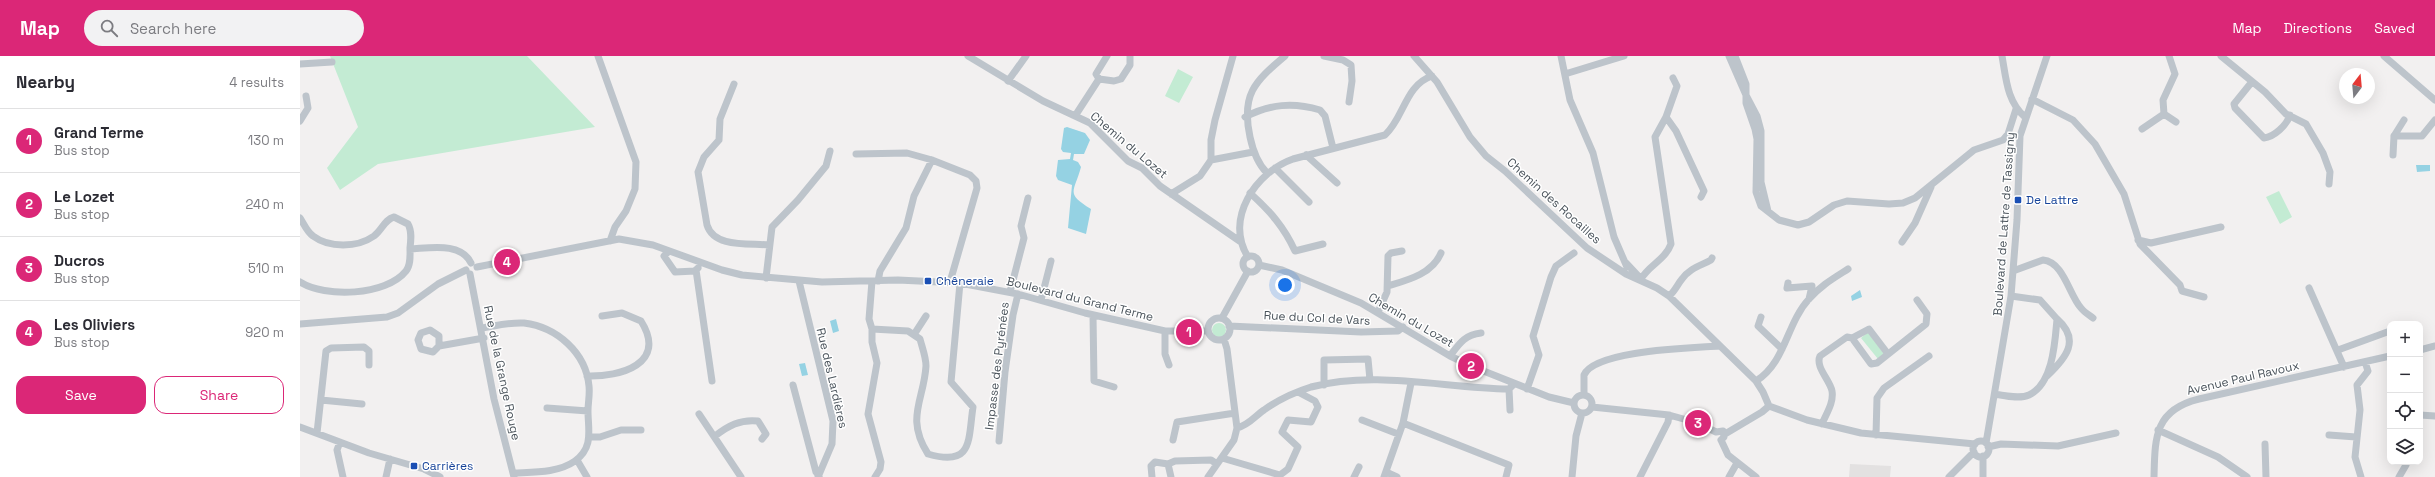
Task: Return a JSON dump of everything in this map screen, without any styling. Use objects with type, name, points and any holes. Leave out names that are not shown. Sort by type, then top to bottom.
[{"type":"street","points":[[598,56],[636,162],[633,194],[626,211],[615,227],[610,241]]},
{"type":"street","name":"Chemin du Lozet","points":[[968,56],[1008,81],[1090,123],[1128,161],[1142,168],[1171,194],[1241,242]]},
{"type":"street","points":[[978,63],[983,56]]},
{"type":"street","points":[[1008,81],[1026,56]]},
{"type":"street","points":[[1099,79],[1096,74],[1108,56]]},
{"type":"street","points":[[1099,79],[1114,81],[1121,79],[1130,65],[1130,56]]},
{"type":"street","points":[[1233,56],[1215,120],[1211,140],[1212,160],[1253,152]]},
{"type":"street","points":[[1267,173],[1253,152],[1245,117],[1247,104],[1255,85],[1285,56]]},
{"type":"street","points":[[1324,56],[1344,60],[1351,65],[1352,81],[1349,102]]},
{"type":"street","name":"Chemin des Rocailles","points":[[1414,56],[1432,76],[1470,137],[1486,156],[1511,177],[1578,240],[1624,272],[1641,279],[1669,296],[1756,381],[1769,406]]},
{"type":"street","points":[[1561,56],[1570,100],[1593,153],[1614,237],[1626,263],[1641,279],[1666,254],[1671,244],[1671,230],[1655,138],[1666,117],[1676,86],[1673,78]]},
{"type":"street","points":[[1565,74],[1624,56]]},
{"type":"street","points":[[1729,56],[1746,95]]},
{"type":"street","points":[[1735,56],[1746,84],[1746,95]]},
{"type":"street","points":[[2002,56],[2011,98],[2016,108],[2025,118]]},
{"type":"street","name":"Boulevard de Lattre de Tassigny","points":[[1987,445],[2011,296],[2017,220],[2019,141],[2025,118],[2047,56]]},
{"type":"street","points":[[2164,114],[2163,100],[2175,74],[2168,56]]},
{"type":"street","points":[[2221,56],[2251,83],[2265,92],[2290,115],[2306,124],[2323,153],[2330,172],[2329,184]]},
{"type":"street","points":[[2384,56],[2435,100]]},
{"type":"street","points":[[300,64],[332,62]]},
{"type":"street","points":[[1248,257],[1241,242],[1243,211],[1250,193],[1257,182],[1275,168],[1306,155],[1385,135],[1419,83],[1432,76]]},
{"type":"street","points":[[1075,116],[1099,79]]},
{"type":"street","points":[[2251,83],[2234,104],[2235,108],[2264,138],[2269,138],[2286,123],[2290,115]]},
{"type":"street","points":[[734,84],[720,120],[719,140],[699,165],[698,172],[707,225],[710,234],[718,240],[769,245]]},
{"type":"street","name":"Boulevard de Lattre de Tassigny","points":[[1746,95],[1757,116],[1761,131],[1761,182],[1768,211],[1779,220],[1798,225],[1809,222],[1834,205],[1847,201],[1889,204],[1903,203],[1915,198],[1974,150],[1999,142],[2006,137],[2016,108]]},
{"type":"street","points":[[300,121],[308,108],[306,96]]},
{"type":"street","points":[[2032,99],[2073,120],[2095,144],[2124,194],[2138,240],[2142,248],[2180,285],[2182,291],[2204,297]]},
{"type":"street","points":[[1245,117],[1269,107],[1288,104],[1320,110],[1325,116],[1333,148]]},
{"type":"street","points":[[2164,114],[2176,122]]},
{"type":"street","points":[[2142,128],[2164,114]]},
{"type":"street","points":[[1666,117],[1686,150],[1704,192],[1701,197]]},
{"type":"street","points":[[2393,156],[2394,136],[2404,120]]},
{"type":"street","points":[[2394,136],[2422,136],[2435,120]]},
{"type":"street","points":[[766,278],[772,227],[798,200],[826,166],[830,151]]},
{"type":"street","points":[[856,154],[907,153],[932,160],[970,175],[977,184],[950,282]]},
{"type":"street","points":[[1306,155],[1337,183]]},
{"type":"street","points":[[875,477],[880,469],[881,462],[868,414],[877,363],[872,342],[872,329],[869,318],[875,281],[906,228],[914,196],[932,160]]},
{"type":"street","name":"Chemin du Lozet","points":[[1171,194],[1200,176],[1212,160]]},
{"type":"street","points":[[1275,168],[1309,202]]},
{"type":"street","name":"Boulevard de Lattre de Tassigny","points":[[1902,242],[1915,223],[1931,186]]},
{"type":"street","points":[[1250,193],[1276,218],[1287,232],[1295,251],[1323,244]]},
{"type":"street","points":[[1010,292],[1024,238],[1021,226],[1028,198]]},
{"type":"street","points":[[300,218],[311,235],[324,243],[336,245],[362,242],[374,236],[388,219],[400,218],[410,227],[410,262],[407,271],[384,285],[372,289],[331,292],[314,288],[300,282]]},
{"type":"street","points":[[2138,240],[2151,243],[2221,227]]},
{"type":"street","name":"Boulevard du Grand Terme","points":[[474,265],[610,241],[667,252],[698,266],[732,273],[799,281],[960,282],[1010,292],[1093,315],[1165,331],[1208,331]]},
{"type":"street","points":[[410,249],[454,249],[463,252],[474,265]]},
{"type":"street","points":[[1378,312],[1388,286],[1388,256],[1391,253],[1402,251]]},
{"type":"street","points":[[667,252],[665,259],[675,272],[698,266],[712,381]]},
{"type":"street","points":[[1388,286],[1427,270],[1434,265],[1441,253]]},
{"type":"street","points":[[1527,389],[1539,355],[1533,336],[1551,277],[1556,266],[1574,253]]},
{"type":"street","points":[[1248,257],[1256,258],[1259,265],[1256,270],[1248,271]]},
{"type":"street","points":[[1248,257],[1244,264],[1248,271]]},
{"type":"street","points":[[1669,296],[1675,291],[1682,278],[1694,267],[1706,263],[1712,258]]},
{"type":"street","points":[[2013,271],[2043,260],[2048,260],[2058,270],[2080,308],[2093,318]]},
{"type":"street","points":[[1041,300],[1051,261]]},
{"type":"street","points":[[1624,272],[1626,263]]},
{"type":"street","points":[[300,324],[387,317],[398,313],[438,284],[468,272],[468,265],[474,265]]},
{"type":"street","name":"Chemin du Lozet","points":[[1259,265],[1282,270],[1378,312],[1450,356],[1498,377],[1511,386],[1527,389],[1574,403]]},
{"type":"street","points":[[1756,381],[1769,370],[1809,299],[1824,283],[1848,269]]},
{"type":"street","points":[[1222,318],[1248,271]]},
{"type":"street","name":"Rue de la Grange Rouge","points":[[468,272],[482,328],[494,399],[514,475]]},
{"type":"street","name":"Rue des Lardières","points":[[799,281],[833,421],[832,444],[819,476]]},
{"type":"street","points":[[872,329],[908,331],[915,333],[920,339],[926,360],[916,418],[924,448],[928,454],[940,457],[955,458],[960,456],[967,446],[973,407],[951,382],[960,282]]},
{"type":"street","points":[[1788,284],[1787,288],[1791,290],[1812,286],[1809,299]]},
{"type":"street","points":[[2309,288],[2344,366]]},
{"type":"street","name":"Impasse des Pyrénées","points":[[1000,441],[1005,372],[1013,315],[1018,294]]},
{"type":"street","points":[[1995,394],[2023,397],[2029,395],[2036,390],[2055,368],[2070,346],[2068,331],[2040,300],[2011,296]]},
{"type":"street","points":[[1852,338],[1873,364],[1926,324],[1927,314],[1917,300]]},
{"type":"street","points":[[587,376],[615,375],[627,372],[643,360],[647,352],[648,337],[641,322],[622,313],[602,316]]},
{"type":"street","points":[[1093,315],[1094,381],[1114,387]]},
{"type":"street","points":[[915,333],[926,316]]},
{"type":"street","points":[[1761,317],[1758,326],[1782,349]]},
{"type":"street","points":[[1216,318],[1222,318],[1229,326],[1229,332],[1224,339],[1212,338],[1208,331],[1210,322],[1216,318]]},
{"type":"street","points":[[2047,376],[2057,319]]},
{"type":"street","points":[[482,328],[524,323],[550,332],[570,345],[587,376],[589,386],[588,411],[590,437],[587,447],[577,460],[564,467],[550,471],[514,475]]},
{"type":"street","name":"Rue du Col de Vars","points":[[1229,326],[1361,332],[1398,331],[1403,327]]},
{"type":"street","points":[[1822,424],[1831,404],[1832,390],[1819,362],[1819,358],[1843,338],[1852,338],[1869,329],[1888,354]]},
{"type":"street","points":[[1165,331],[1165,354],[1169,364]]},
{"type":"street","points":[[2338,350],[2387,332]]},
{"type":"street","points":[[1450,356],[1460,342],[1469,335],[1481,333]]},
{"type":"street","points":[[439,346],[484,338]]},
{"type":"street","points":[[1208,477],[1234,440],[1237,428],[1227,349],[1224,339]]},
{"type":"street","points":[[1584,396],[1584,375],[1595,364],[1648,352],[1719,346]]},
{"type":"street","points":[[2423,349],[2435,346]]},
{"type":"street","points":[[317,433],[326,351],[331,348],[364,347],[369,351],[369,365]]},
{"type":"street","points":[[1876,435],[1877,398],[1884,388],[1928,356]]},
{"type":"street","name":"Avenue Paul Ravoux","points":[[2158,430],[2173,410],[2186,402],[2387,357]]},
{"type":"street","points":[[1324,385],[1324,360],[1368,359],[1370,380]]},
{"type":"street","points":[[2361,477],[2355,457],[2360,410],[2357,385],[2368,371],[2365,362]]},
{"type":"street","points":[[1486,387],[1498,377]]},
{"type":"street","points":[[1237,428],[1247,424],[1264,410],[1298,392],[1324,385],[1370,380],[1486,387],[1511,386],[1510,410]]},
{"type":"street","points":[[1398,477],[1385,475],[1402,423],[1411,383]]},
{"type":"street","points":[[793,385],[816,472],[819,476]]},
{"type":"street","points":[[1152,477],[1153,462],[1168,464],[1202,460],[1220,461],[1279,476],[1288,469],[1298,446],[1282,432],[1288,420],[1311,422],[1318,407],[1316,401],[1298,392]]},
{"type":"street","points":[[1584,396],[1590,399],[1592,407],[1588,412],[1582,413],[1575,408],[1574,403],[1577,398],[1584,396]]},
{"type":"street","points":[[321,400],[362,404]]},
{"type":"street","points":[[1592,407],[1669,415],[1698,423],[1716,432],[1715,438],[1723,437],[1769,406],[1822,424],[1876,435],[1975,444],[1982,441],[1987,445],[2058,446],[2116,433]]},
{"type":"street","points":[[547,408],[588,411]]},
{"type":"street","points":[[1173,440],[1175,424],[1179,421],[1235,413]]},
{"type":"street","points":[[1572,477],[1576,436],[1582,413]]},
{"type":"street","points":[[699,414],[715,436],[722,451],[741,477]]},
{"type":"street","points":[[1640,477],[1668,422],[1669,415]]},
{"type":"street","points":[[2423,415],[2435,416]]},
{"type":"street","points":[[1362,420],[1398,434]]},
{"type":"street","points":[[715,436],[732,424],[758,421],[766,434],[762,439]]},
{"type":"street","points":[[1402,423],[1509,465],[1506,477]]},
{"type":"street","points":[[300,427],[390,459],[424,469],[440,477]]},
{"type":"street","points":[[590,437],[600,437],[621,430],[641,430]]},
{"type":"street","points":[[2154,477],[2158,430],[2218,457],[2247,477]]},
{"type":"street","points":[[2329,435],[2356,437]]},
{"type":"street","points":[[1723,437],[1728,455],[1756,477]]},
{"type":"street","points":[[340,442],[338,450],[343,477]]},
{"type":"street","points":[[1949,477],[1974,452],[1975,444]]},
{"type":"street","points":[[2265,444],[2266,477]]},
{"type":"street","points":[[1974,452],[1978,456],[1983,456],[1988,452],[1987,445]]},
{"type":"street","points":[[1983,456],[1983,477]]},
{"type":"street","points":[[386,477],[390,459]]},
{"type":"street","points":[[577,460],[587,477]]},
{"type":"street","points":[[1729,477],[1737,463]]},
{"type":"street","points":[[1168,464],[1171,477]]},
{"type":"street","points":[[2399,477],[2406,465]]},
{"type":"street","points":[[1354,477],[1359,467]]},
{"type":"shaded area","points":[[1850,464],[1891,466],[1890,477],[1849,477]]},
{"type":"green space","points":[[330,56],[527,56],[595,127],[378,164],[340,190],[327,168],[358,127]]},
{"type":"green space","points":[[1178,69],[1193,77],[1179,103],[1165,96]]},
{"type":"green space","points":[[2279,191],[2292,217],[2280,224],[2266,197]]},
{"type":"green space","points":[[1216,323],[1222,323],[1226,327],[1226,333],[1222,337],[1216,337],[1212,333],[1212,327]]},
{"type":"green space","points":[[1868,332],[1884,354],[1878,359],[1861,338]]},
{"type":"water","points":[[1067,127],[1085,133],[1090,140],[1084,154],[1074,154],[1073,160],[1078,162],[1081,167],[1074,187],[1075,196],[1091,209],[1086,234],[1068,228],[1072,185],[1058,180],[1056,176],[1058,160],[1070,159],[1071,153],[1063,152],[1061,149],[1064,128]]},
{"type":"water","points":[[2416,165],[2430,165],[2430,171],[2417,172]]},
{"type":"water","points":[[1860,290],[1862,297],[1852,301],[1851,296]]},
{"type":"water","points":[[836,319],[839,331],[833,333],[830,321]]},
{"type":"water","points":[[805,363],[808,375],[802,376],[799,364]]},
{"type":"place","name":"De Lattre","points":[[2018,200]]},
{"type":"place","name":"Les Oliviers","points":[[507,262]]},
{"type":"place","name":"Chêneraie","points":[[928,281]]},
{"type":"place","name":"Grand Terme","points":[[1189,332]]},
{"type":"place","name":"Le Lozet","points":[[1471,366]]},
{"type":"place","name":"Ducros","points":[[1698,423]]},
{"type":"place","name":"Carrières","points":[[414,466]]}]
